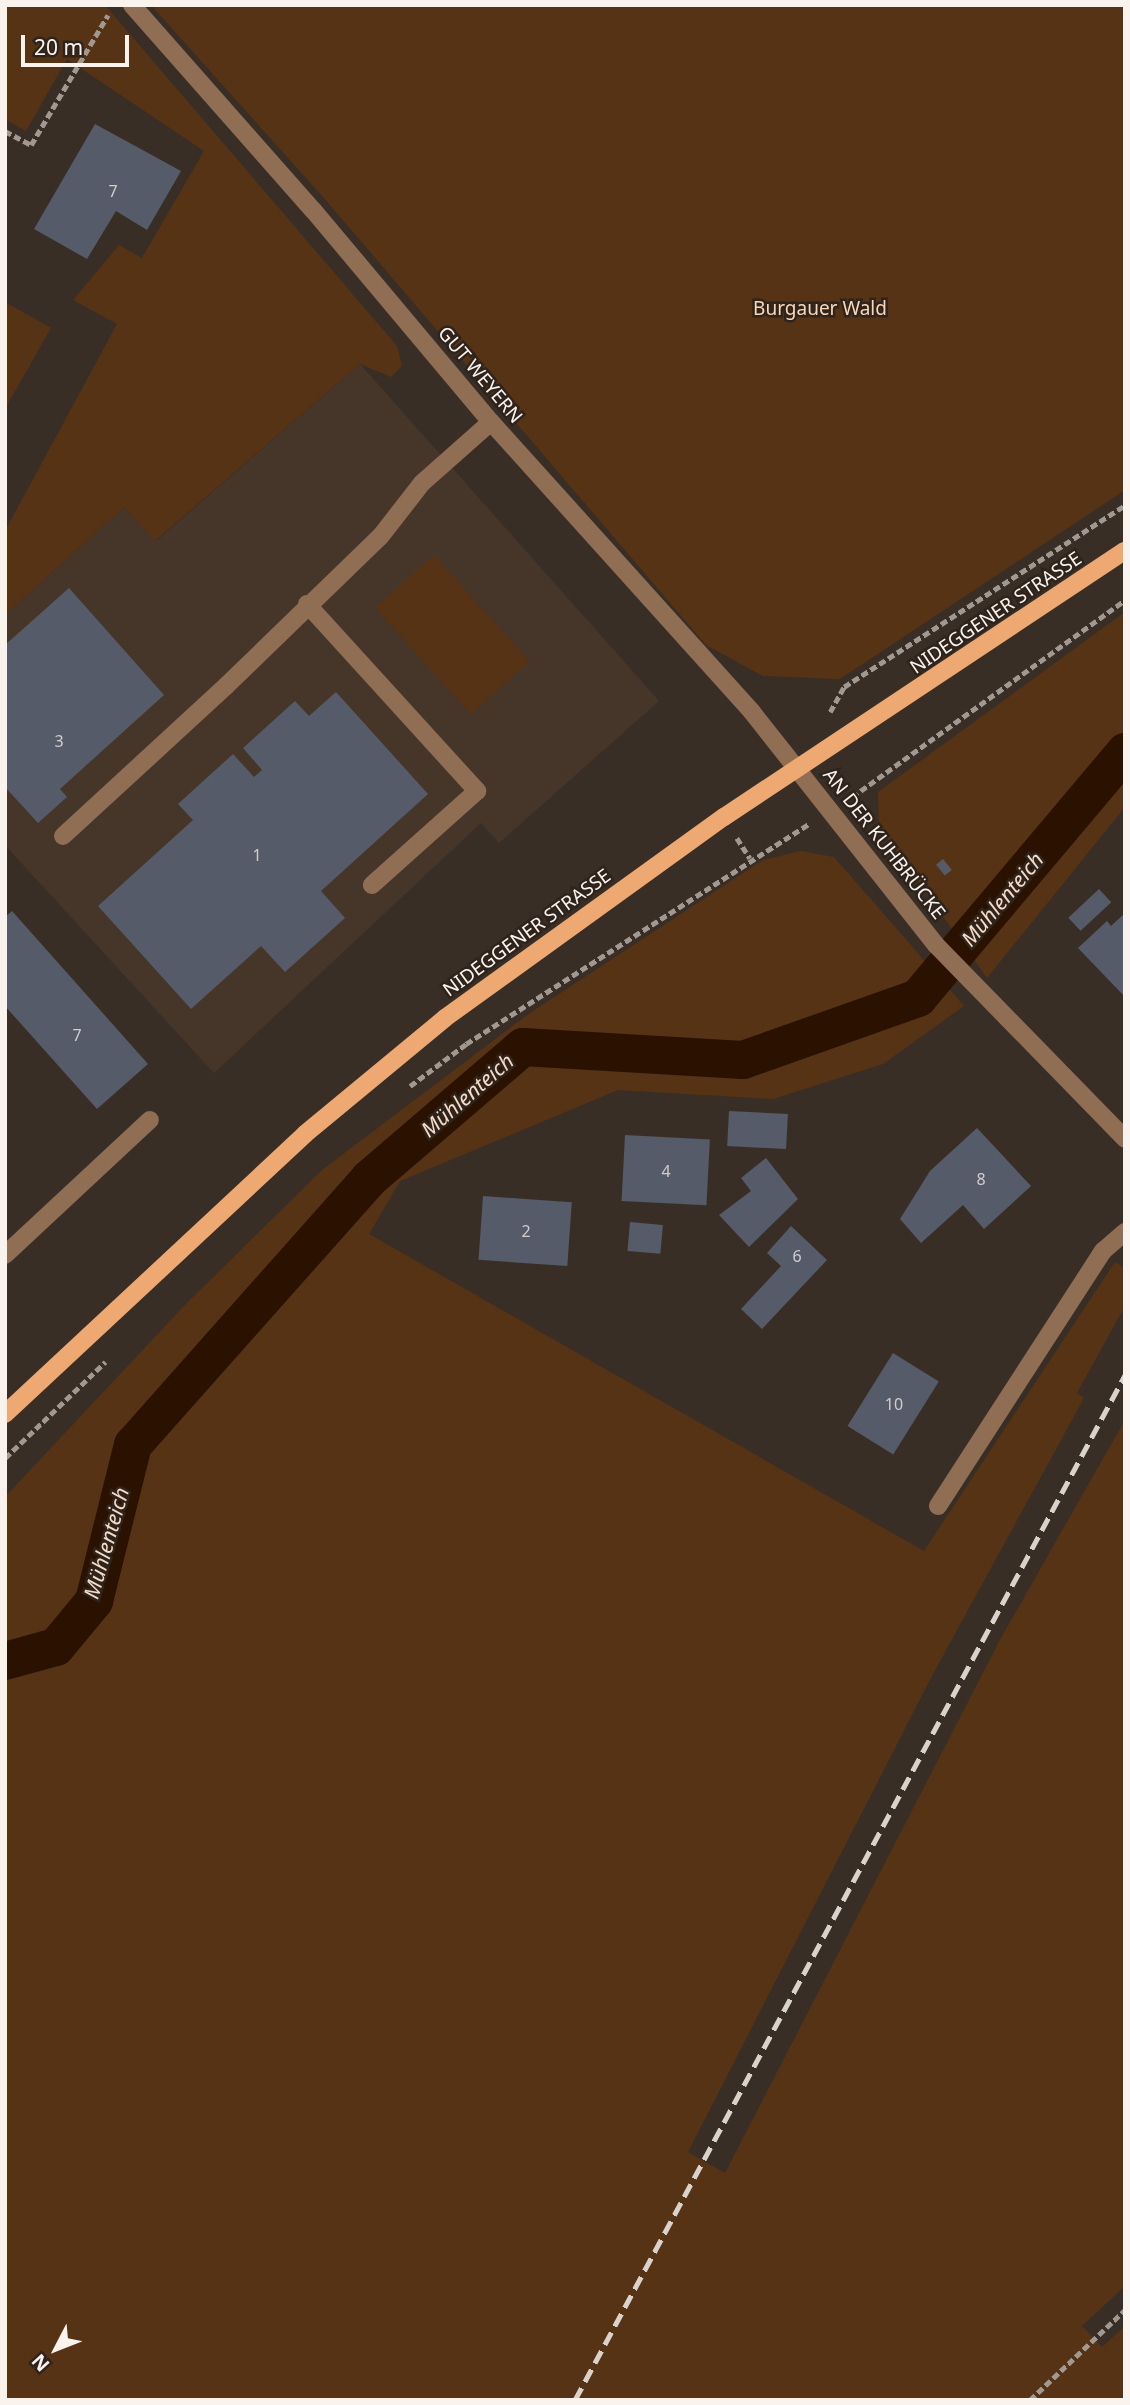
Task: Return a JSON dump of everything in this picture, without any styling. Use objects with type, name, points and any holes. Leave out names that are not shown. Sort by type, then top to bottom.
[{"type":"main road","name":"NIDEGGENER STRASSE","points":[[5,1414],[305,1134],[445,1018],[563,930],[1125,551]]},
{"type":"street","name":"GUT WEYERN","points":[[132,5],[313,210],[491,422],[685,635],[799,770]]},
{"type":"street","points":[[63,836],[226,686],[307,604],[380,537],[422,483],[491,422]]},
{"type":"street","points":[[307,604],[477,791],[372,885]]},
{"type":"street","name":"AN DER KUHBRÜCKE","points":[[799,770],[834,810],[936,945],[982,996],[1125,1139]]},
{"type":"street","points":[[5,1255],[43,1217],[150,1121]]},
{"type":"street","points":[[938,1506],[1103,1251],[1125,1232]]},
{"type":"path","points":[[5,131],[31,145],[114,5]]},
{"type":"path","points":[[825,722],[844,687],[1125,505]]},
{"type":"path","points":[[400,1094],[466,1044],[750,858],[834,810],[1125,600]]},
{"type":"path","points":[[5,1458],[114,1353]]},
{"type":"path","points":[[1030,2400],[1125,2310]]},
{"type":"shaded area","points":[[360,364],[659,701],[499,843],[481,823],[214,1073],[5,845],[5,615],[124,507],[156,541]]},
{"type":"green space","points":[[5,5],[105,5],[397,346],[402,366],[391,377],[360,364],[155,541],[124,507],[5,615],[5,531],[117,324],[73,300],[119,245],[142,258],[204,151],[67,59],[26,131],[5,119]]},
{"type":"green space","name":"Burgauer Wald","points":[[151,5],[1125,5],[1125,490],[840,679],[763,676],[706,645],[324,198]]},
{"type":"green space","points":[[5,302],[51,328],[5,409]]},
{"type":"green space","points":[[434,555],[530,661],[471,714],[375,608]]},
{"type":"green space","points":[[1125,612],[1125,807],[987,978],[879,827],[878,792]]},
{"type":"green space","points":[[801,851],[834,857],[964,1006],[883,1064],[773,1099],[618,1090],[400,1181],[369,1234],[924,1551],[1115,1262],[1125,1268],[1125,1306],[1077,1393],[1084,1398],[933,1674],[688,2152],[725,2173],[1001,1638],[1125,1420],[1125,2286],[1082,2326],[1102,2347],[1125,2326],[1125,2400],[5,2400],[5,1497],[183,1307],[322,1170],[530,1013],[763,860]]},
{"type":"building","points":[[95,124],[181,171],[147,230],[116,211],[87,259],[34,229]]},
{"type":"building","points":[[69,588],[164,695],[60,789],[67,797],[38,823],[5,787],[5,645]]},
{"type":"building","points":[[336,692],[428,794],[321,891],[345,918],[285,972],[261,946],[191,1009],[98,906],[193,820],[178,804],[233,754],[254,777],[262,770],[243,748],[295,701],[309,716]]},
{"type":"building","points":[[943,859],[952,870],[945,876],[936,865]]},
{"type":"building","points":[[1099,889],[1111,902],[1081,931],[1068,918]]},
{"type":"building","points":[[12,911],[148,1064],[97,1109],[5,1006],[5,917]]},
{"type":"building","points":[[1125,913],[1125,997],[1078,948],[1107,921],[1111,926]]},
{"type":"building","points":[[729,1111],[788,1114],[786,1149],[727,1146]]},
{"type":"building","points":[[977,1128],[1031,1186],[984,1229],[963,1205],[921,1243],[900,1219],[930,1171]]},
{"type":"building","points":[[625,1135],[710,1139],[706,1205],[622,1201]]},
{"type":"building","points":[[766,1158],[798,1199],[749,1247],[719,1215],[751,1191],[741,1178]]},
{"type":"building","points":[[483,1196],[572,1202],[567,1266],[479,1260]]},
{"type":"building","points":[[630,1222],[663,1225],[660,1254],[627,1251]]},
{"type":"building","points":[[791,1226],[827,1260],[762,1329],[741,1309],[781,1266],[767,1253]]},
{"type":"building","points":[[893,1353],[939,1382],[893,1455],[847,1426]]},
{"type":"waterway","name":"Mühlenteich","points":[[5,1661],[56,1647],[94,1601],[133,1445],[369,1179],[523,1047],[743,1060],[918,998],[1125,752]]},
{"type":"railway","points":[[575,2400],[1125,1375]]}]
